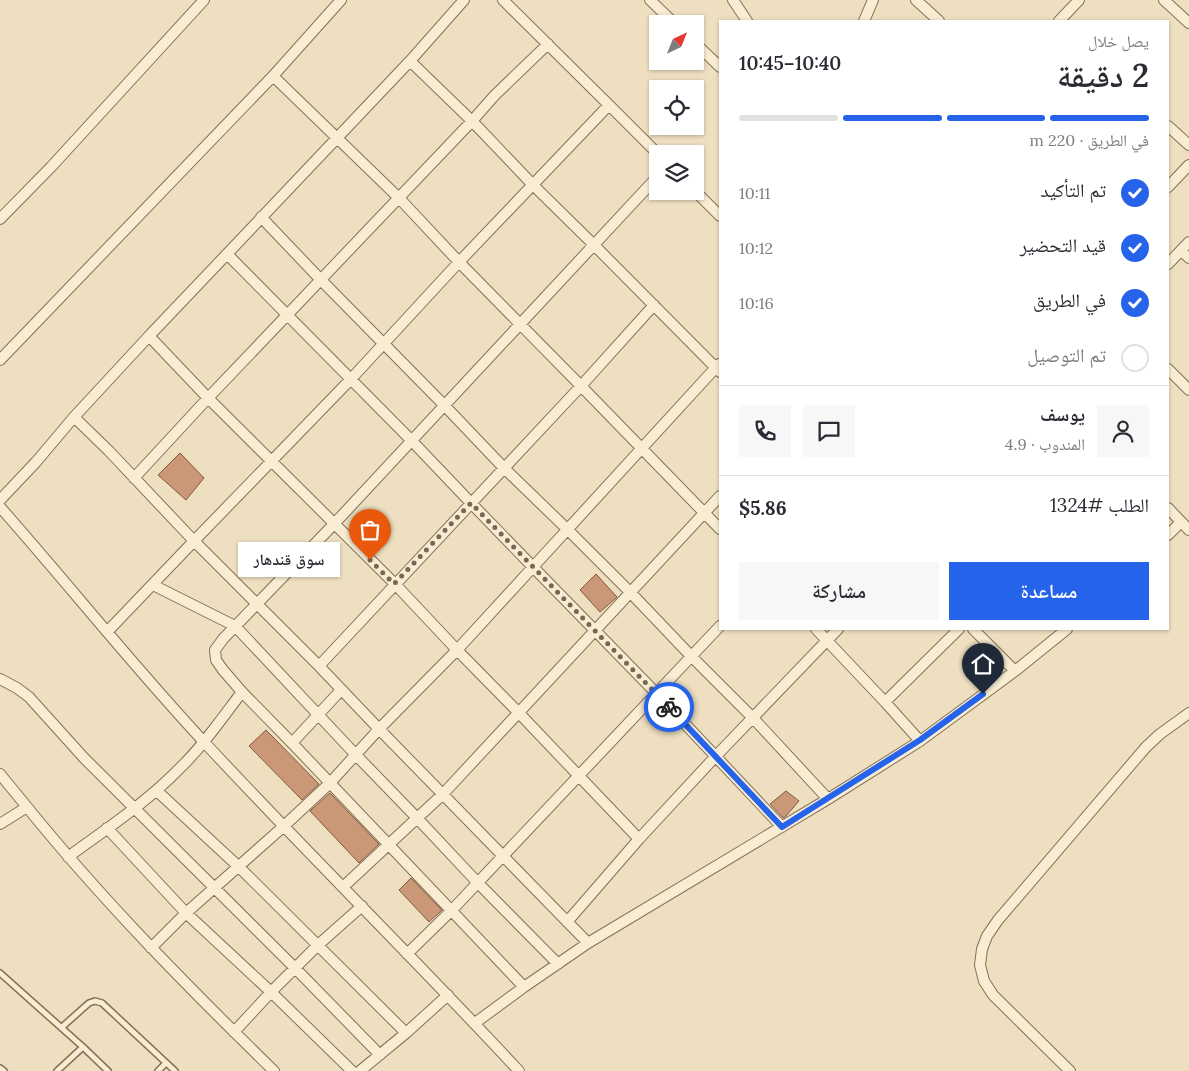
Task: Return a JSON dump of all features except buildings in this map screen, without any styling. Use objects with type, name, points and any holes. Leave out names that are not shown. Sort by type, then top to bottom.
[{"type":"street","points":[[0,219],[51,167],[204,0]]},
{"type":"street","points":[[0,360],[273,76],[341,0]]},
{"type":"street","points":[[0,500],[36,462],[74,417],[410,61],[464,0]]},
{"type":"street","points":[[503,0],[649,145]]},
{"type":"street","points":[[650,0],[666,15]]},
{"type":"street","points":[[733,0],[746,20]]},
{"type":"street","points":[[864,20],[873,0]]},
{"type":"street","points":[[916,0],[938,20]]},
{"type":"street","points":[[1061,20],[1079,0]]},
{"type":"street","points":[[1164,0],[1189,24]]},
{"type":"street","points":[[134,478],[495,95],[548,44]]},
{"type":"street","points":[[704,52],[719,66]]},
{"type":"street","points":[[151,948],[186,912],[330,783],[378,729],[457,650],[642,448],[719,368],[410,61]]},
{"type":"street","points":[[273,76],[399,198],[719,528]]},
{"type":"street","points":[[107,632],[351,379],[459,262],[609,105]]},
{"type":"street","points":[[1169,127],[1189,145]]},
{"type":"street","points":[[1169,186],[1189,165]]},
{"type":"street","points":[[524,987],[292,742],[242,692],[216,660],[215,650],[235,626],[334,524],[649,186]]},
{"type":"street","points":[[704,200],[719,215]]},
{"type":"street","points":[[261,218],[444,404],[504,468],[630,592],[753,718],[828,799]]},
{"type":"street","points":[[1169,263],[1189,242]]},
{"type":"street","points":[[1181,250],[1189,258]]},
{"type":"street","points":[[227,254],[411,440],[656,693],[782,827]]},
{"type":"street","points":[[319,666],[581,386],[654,305]]},
{"type":"street","points":[[150,336],[208,398],[394,584],[639,839]]},
{"type":"street","points":[[1169,370],[1189,390]]},
{"type":"street","points":[[74,417],[588,943]]},
{"type":"street","points":[[343,887],[443,794],[719,497]]},
{"type":"street","points":[[0,507],[204,741],[519,1071]]},
{"type":"street","points":[[1169,509],[1189,530]]},
{"type":"street","points":[[1169,535],[1181,522]]},
{"type":"street","points":[[153,584],[235,626],[478,883],[558,964]]},
{"type":"street","points":[[407,954],[504,856],[719,627]]},
{"type":"street","points":[[817,630],[920,740]]},
{"type":"street","points":[[567,922],[639,839],[837,630]]},
{"type":"street","points":[[885,702],[958,630]]},
{"type":"street","points":[[974,630],[1015,671]]},
{"type":"street","points":[[474,1023],[588,943],[828,799],[920,740],[1015,671],[1066,630]]},
{"type":"street","points":[[2,683],[17,688],[29,697],[84,758],[380,1055]]},
{"type":"street","points":[[292,742],[341,690]]},
{"type":"street","points":[[68,857],[156,791],[204,741],[242,692]]},
{"type":"street","points":[[1070,1071],[993,995],[984,981],[980,965],[982,949],[987,936],[998,920],[1082,823],[1129,765],[1160,734],[1189,713]]},
{"type":"street","points":[[0,774],[68,857],[151,948],[274,1071]]},
{"type":"street","points":[[156,791],[238,866],[406,1033]]},
{"type":"street","points":[[0,824],[27,807]]},
{"type":"street","points":[[107,828],[186,912],[352,1071]]},
{"type":"street","points":[[234,1032],[295,968],[362,906]]},
{"type":"street","points":[[360,1071],[448,995]]},
{"type":"lane","points":[[0,972],[108,1071]]},
{"type":"lane","points":[[62,1027],[89,1003],[95,1001],[102,1003],[175,1071]]},
{"type":"lane","points":[[56,1071],[83,1047]]},
{"type":"lane","points":[[158,1071],[166,1063]]},
{"type":"lane","points":[[0,1068],[4,1071]]},
{"type":"way so far","points":[[370,560],[394,584],[471,503],[669,707]]},
{"type":"place","name":"سوق قندهار","points":[[370,560]]},
{"type":"route","points":[[669,707],[782,827],[920,740],[983,694]]}]
